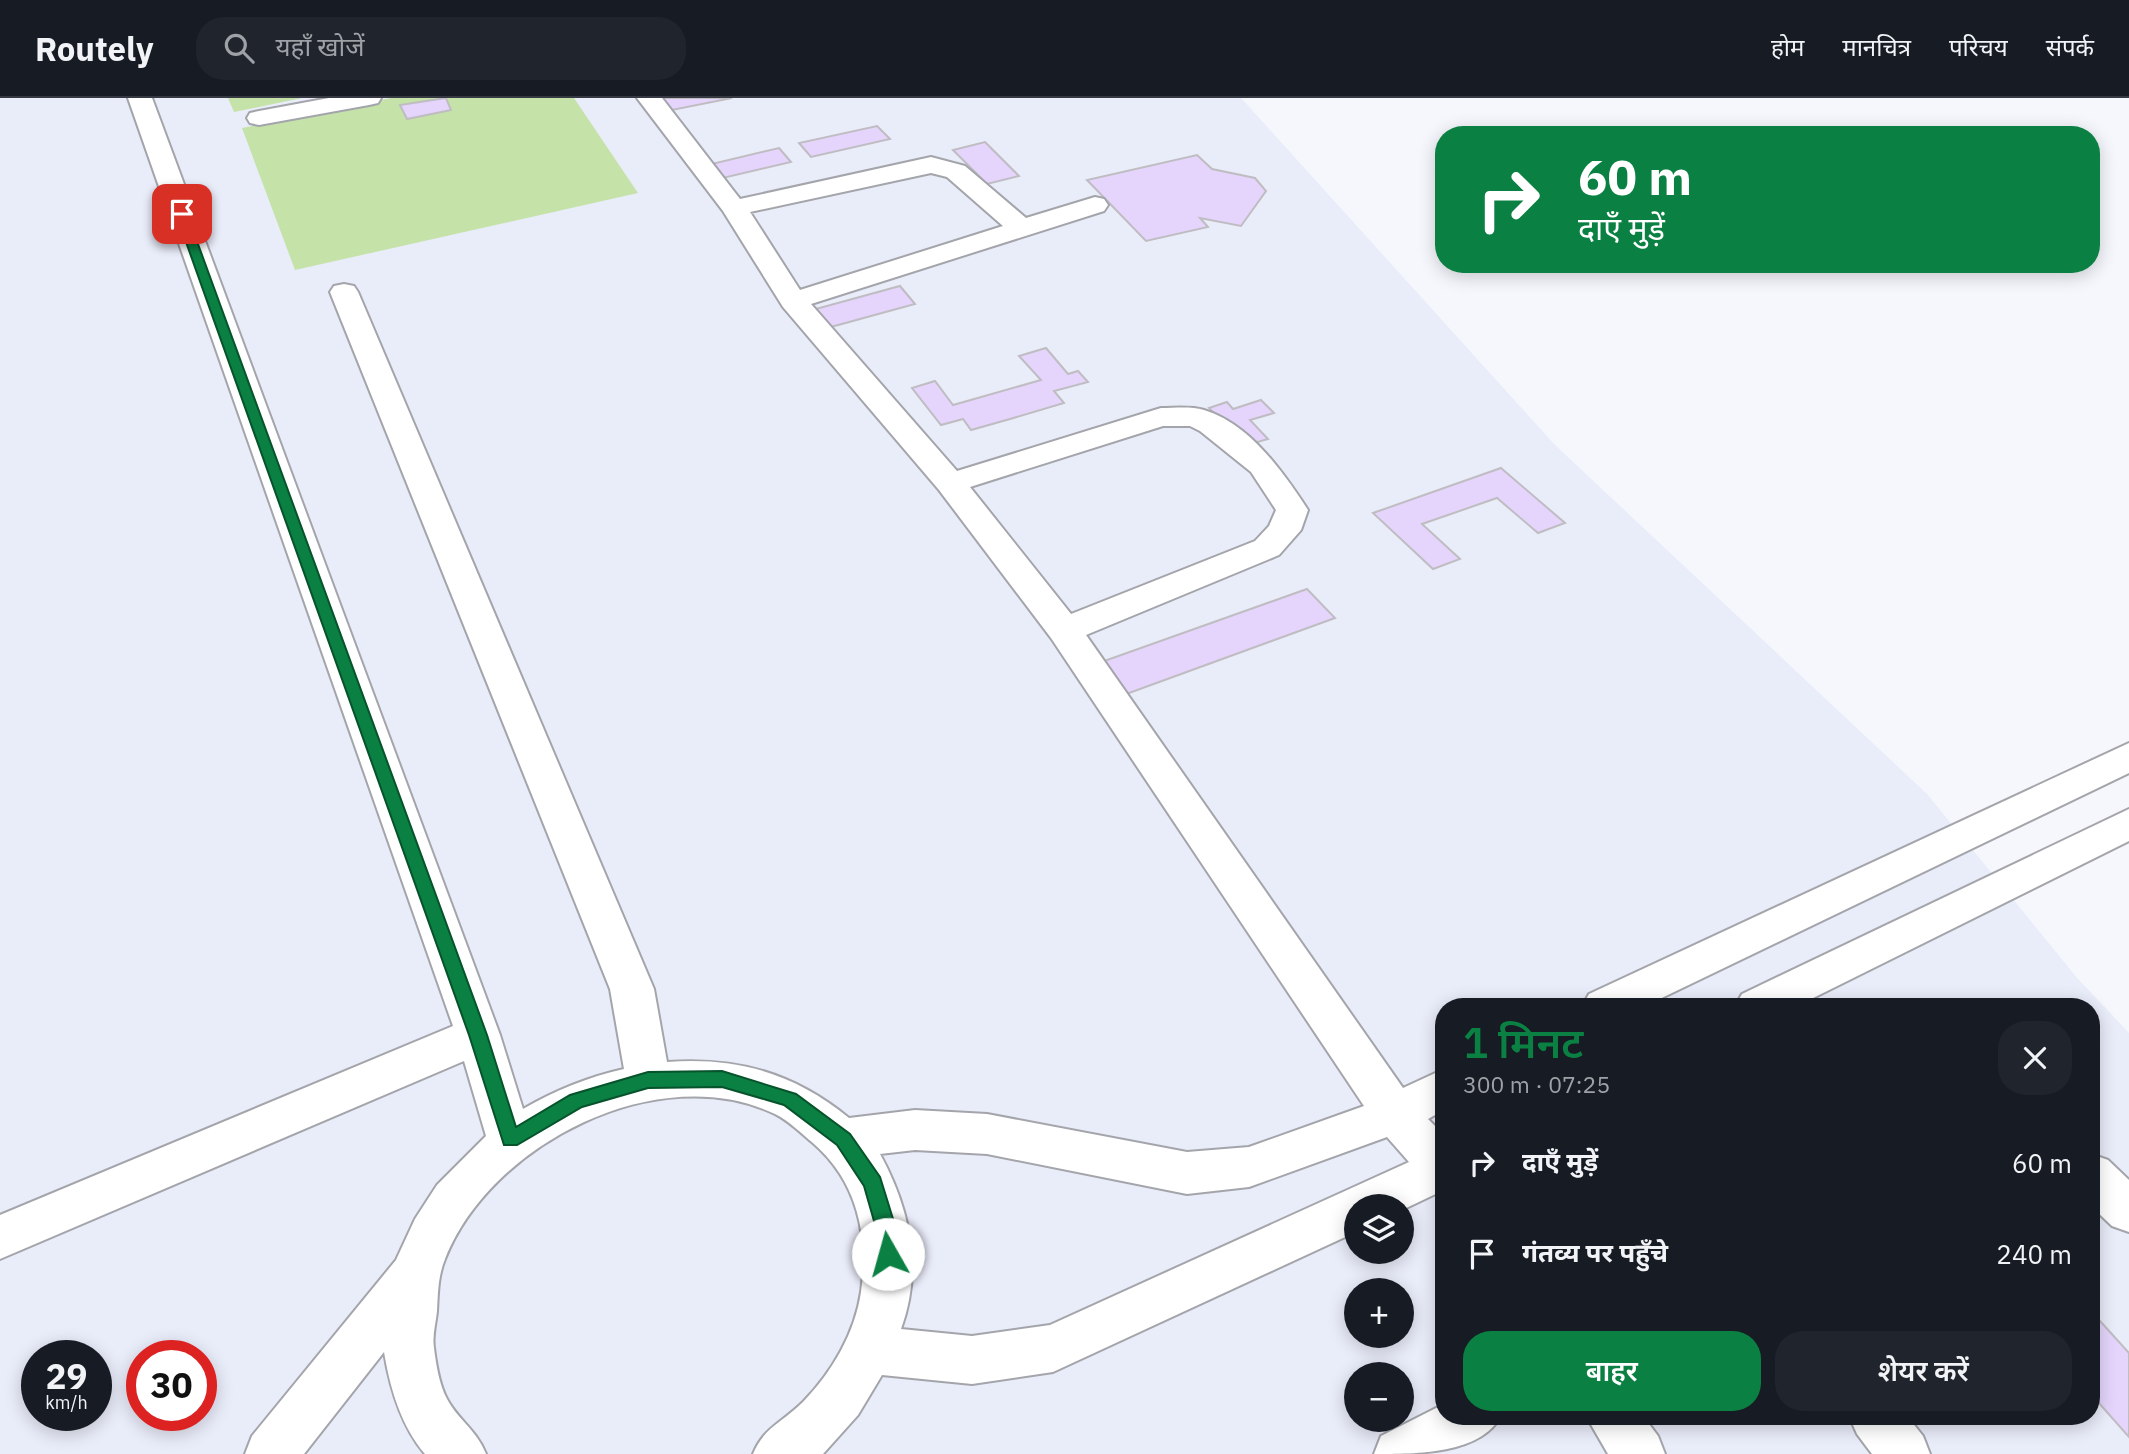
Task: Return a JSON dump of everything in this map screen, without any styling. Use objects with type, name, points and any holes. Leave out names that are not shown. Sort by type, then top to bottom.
[{"type":"street","points":[[141,98],[478,1035],[510,1140]]},
{"type":"street","points":[[259,118],[369,98]]},
{"type":"street","points":[[649,98],[734,208],[793,301],[950,484],[1064,630],[1395,1114],[1435,1158]]},
{"type":"street","points":[[734,208],[931,165],[956,172],[1020,227]]},
{"type":"street","points":[[793,301],[1095,205]]},
{"type":"street","points":[[344,292],[632,989],[648,1080]]},
{"type":"street","points":[[950,484],[1161,417],[1195,417],[1211,424],[1263,466],[1292,510],[1284,530],[1268,548],[1064,630]]},
{"type":"street","points":[[1621,998],[2129,757]]},
{"type":"street","points":[[1773,998],[2129,824]]},
{"type":"street","points":[[0,1237],[478,1035]]},
{"type":"street","points":[[271,1454],[416,1272],[438,1222],[471,1177],[510,1140],[576,1100],[648,1080],[722,1079],[790,1099],[844,1139],[873,1183],[888,1235],[887,1292],[869,1350],[837,1401],[790,1451]]},
{"type":"street","points":[[844,1139],[915,1130],[987,1134],[1187,1173],[1249,1167],[1395,1114],[1435,1093]]},
{"type":"street","points":[[1388,1194],[1435,1172]]},
{"type":"street","points":[[2100,1184],[2129,1211]]},
{"type":"street","points":[[869,1350],[972,1360],[1053,1349],[1344,1215]]},
{"type":"street","points":[[416,1272],[408,1345],[427,1415],[460,1454]]},
{"type":"street","points":[[1400,1454],[1457,1425]]},
{"type":"street","points":[[1618,1425],[1639,1454]]},
{"type":"street","points":[[1882,1425],[1904,1454]]},
{"type":"shaded area","points":[[0,98],[1241,98],[1555,445],[1927,794],[2096,998],[1435,998],[1435,1425],[2100,1425],[2100,1002],[2129,1033],[2129,1454],[0,1454]]},
{"type":"green space","points":[[228,98],[302,98],[234,112]]},
{"type":"green space","points":[[391,98],[574,98],[638,193],[295,270],[242,128]]},
{"type":"building","points":[[446,98],[451,110],[407,119],[400,105]]},
{"type":"building","points":[[732,98],[667,111],[659,99]]},
{"type":"building","points":[[877,126],[890,139],[811,157],[799,143]]},
{"type":"building","points":[[985,142],[1019,176],[987,184],[953,150]]},
{"type":"building","points":[[779,148],[791,162],[710,181],[699,167]]},
{"type":"building","points":[[1197,155],[1212,169],[1255,178],[1266,191],[1241,226],[1200,218],[1208,227],[1146,241],[1087,180]]},
{"type":"building","points":[[900,286],[915,304],[827,328],[812,310]]},
{"type":"building","points":[[1046,348],[1068,374],[1078,371],[1088,382],[1054,391],[1064,403],[971,430],[963,419],[941,425],[912,388],[935,381],[953,405],[1041,380],[1019,356]]},
{"type":"building","points":[[1261,400],[1274,413],[1250,420],[1268,439],[1254,443],[1232,433],[1209,408],[1227,402],[1233,409]]},
{"type":"building","points":[[1501,468],[1565,523],[1538,533],[1497,498],[1422,524],[1460,559],[1433,569],[1373,513]]},
{"type":"building","points":[[1307,589],[1335,618],[1118,697],[1093,665]]},
{"type":"building","points":[[2100,1321],[2129,1353],[2129,1437],[2100,1404]]},
{"type":"route","points":[[182,214],[478,1035],[510,1140],[576,1100],[648,1080],[722,1079],[790,1099],[844,1139],[873,1183],[888,1235],[888,1254]]}]
